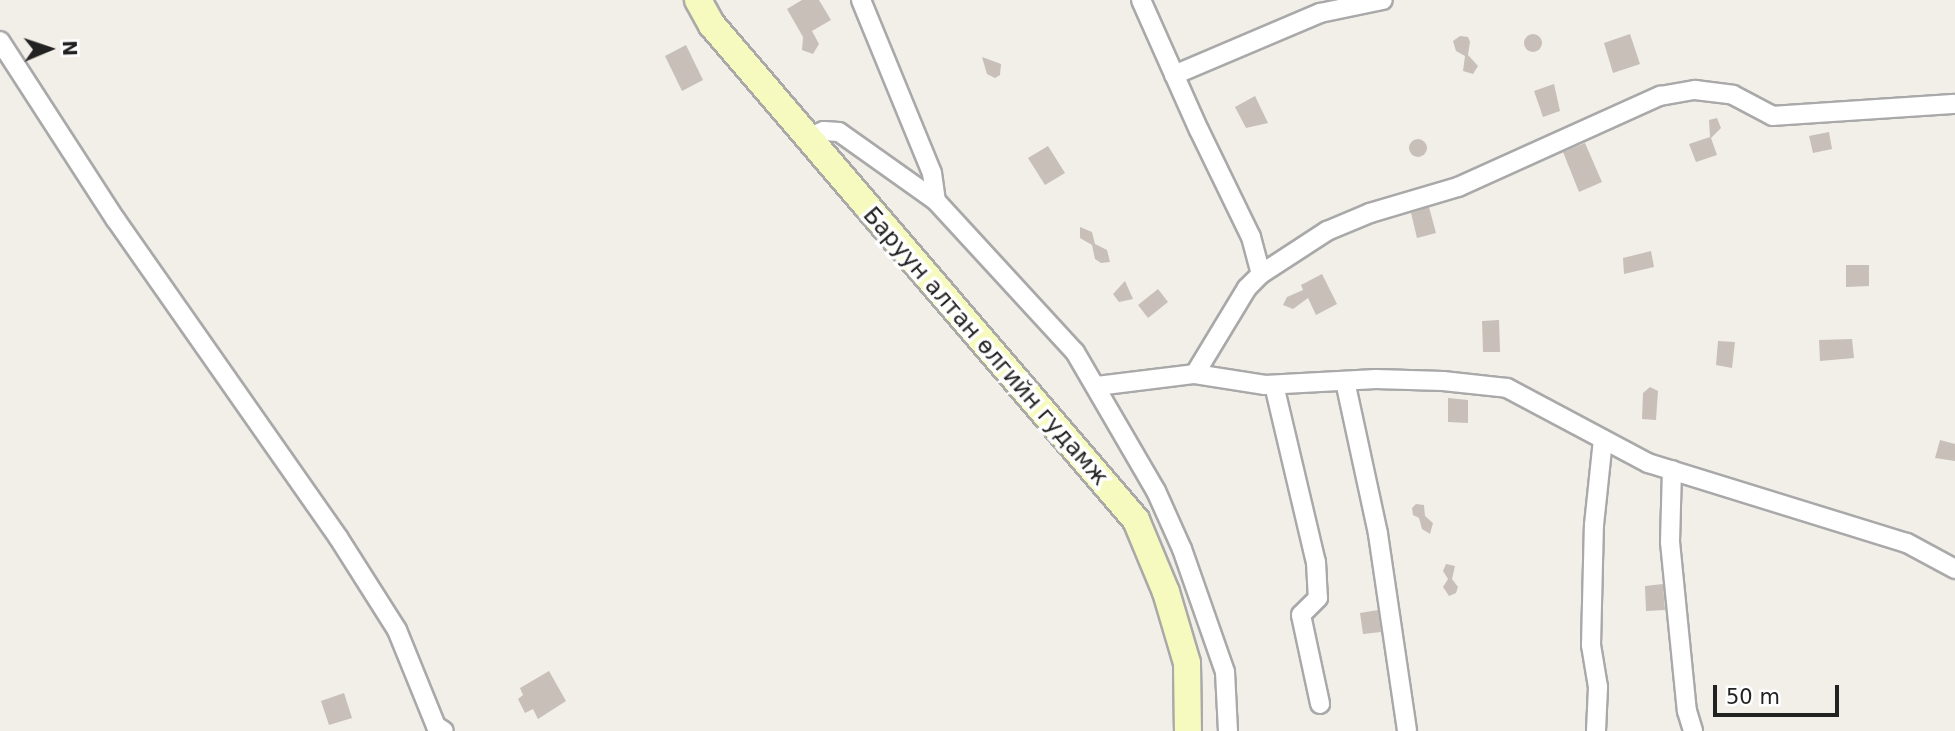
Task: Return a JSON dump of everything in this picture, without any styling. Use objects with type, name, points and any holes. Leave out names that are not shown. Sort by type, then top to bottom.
[{"type":"main road","name":"Баруун алтан өлгийн гудамж","points":[[698,0],[712,25],[1136,520],[1166,592],[1187,663],[1188,731]]},
{"type":"street","points":[[861,0],[932,173],[936,201]]},
{"type":"street","points":[[1141,0],[1251,237],[1261,274]]},
{"type":"street","points":[[1174,75],[1320,13],[1383,0]]},
{"type":"street","points":[[0,41],[109,209],[338,537],[397,630],[436,726],[444,731]]},
{"type":"street","points":[[1195,374],[1247,288],[1261,274],[1327,231],[1370,213],[1471,182],[1660,96],[1695,90],[1733,94],[1773,116],[1955,104]]},
{"type":"street","points":[[808,138],[824,131],[839,132],[936,201],[1075,352],[1156,491],[1182,549],[1225,672],[1228,731]]},
{"type":"street","points":[[1097,386],[1195,374],[1274,385],[1345,381],[1443,381],[1507,388],[1648,463],[1908,543],[1955,569]]},
{"type":"street","points":[[1345,381],[1378,534],[1407,731]]},
{"type":"street","points":[[1274,385],[1316,562],[1318,598],[1301,615],[1320,704]]},
{"type":"street","points":[[1595,731],[1598,687],[1591,645],[1594,525],[1603,439]]},
{"type":"street","points":[[1672,470],[1672,570],[1687,711],[1693,731]]},
{"type":"building","points":[[802,0],[819,0],[831,20],[812,31],[819,44],[813,54],[802,50],[803,37],[787,9]]},
{"type":"building","points":[[1533,34],[1539,37],[1542,43],[1539,49],[1533,52],[1527,49],[1524,43],[1527,37]]},
{"type":"building","points":[[1630,34],[1640,64],[1613,73],[1604,43]]},
{"type":"building","points":[[1460,36],[1468,37],[1470,42],[1468,55],[1478,66],[1473,74],[1463,71],[1465,56],[1456,51],[1453,41]]},
{"type":"building","points":[[686,45],[703,80],[682,91],[665,56]]},
{"type":"building","points":[[982,57],[1001,64],[1000,75],[995,78],[987,74]]},
{"type":"building","points":[[1554,84],[1560,111],[1543,117],[1534,91]]},
{"type":"building","points":[[1255,96],[1268,123],[1246,128],[1235,107]]},
{"type":"building","points":[[1717,118],[1721,128],[1711,138],[1717,155],[1696,162],[1689,144],[1710,137],[1709,120]]},
{"type":"building","points":[[1829,132],[1832,149],[1813,153],[1809,136]]},
{"type":"building","points":[[1418,139],[1424,142],[1427,148],[1424,154],[1418,157],[1412,154],[1409,148],[1412,142]]},
{"type":"building","points":[[1585,143],[1602,182],[1579,192],[1563,152]]},
{"type":"building","points":[[1048,146],[1065,173],[1045,185],[1028,158]]},
{"type":"building","points":[[1429,207],[1436,233],[1417,238],[1411,213]]},
{"type":"building","points":[[1080,227],[1092,232],[1095,244],[1107,250],[1110,262],[1101,263],[1095,259],[1092,245],[1080,238]]},
{"type":"building","points":[[1651,251],[1654,267],[1624,274],[1623,258]]},
{"type":"building","points":[[1846,265],[1869,265],[1869,286],[1846,287]]},
{"type":"building","points":[[1322,274],[1337,304],[1316,315],[1308,298],[1293,309],[1283,305],[1287,297],[1303,290],[1301,285]]},
{"type":"building","points":[[1125,281],[1133,299],[1119,302],[1113,294]]},
{"type":"building","points":[[1158,289],[1168,302],[1148,318],[1138,305]]},
{"type":"building","points":[[1499,320],[1500,352],[1483,352],[1482,321]]},
{"type":"building","points":[[1852,339],[1854,358],[1820,361],[1819,340]]},
{"type":"building","points":[[1718,341],[1735,342],[1732,368],[1716,365]]},
{"type":"building","points":[[1650,387],[1658,391],[1656,420],[1642,419],[1643,393]]},
{"type":"building","points":[[1448,398],[1468,400],[1468,423],[1448,422]]},
{"type":"building","points":[[1940,440],[1955,444],[1955,461],[1935,458]]},
{"type":"building","points":[[1416,504],[1424,505],[1425,516],[1433,523],[1430,534],[1422,529],[1419,518],[1413,515],[1412,508]]},
{"type":"building","points":[[1446,564],[1455,566],[1452,579],[1458,587],[1456,593],[1449,596],[1443,587],[1448,579],[1443,571]]},
{"type":"building","points":[[1663,584],[1665,610],[1646,611],[1645,586]]},
{"type":"building","points":[[1378,610],[1381,632],[1363,634],[1360,613]]},
{"type":"building","points":[[549,671],[566,701],[538,719],[533,709],[525,713],[518,699],[523,695],[520,688]]},
{"type":"building","points":[[344,693],[352,718],[329,725],[321,701]]}]
